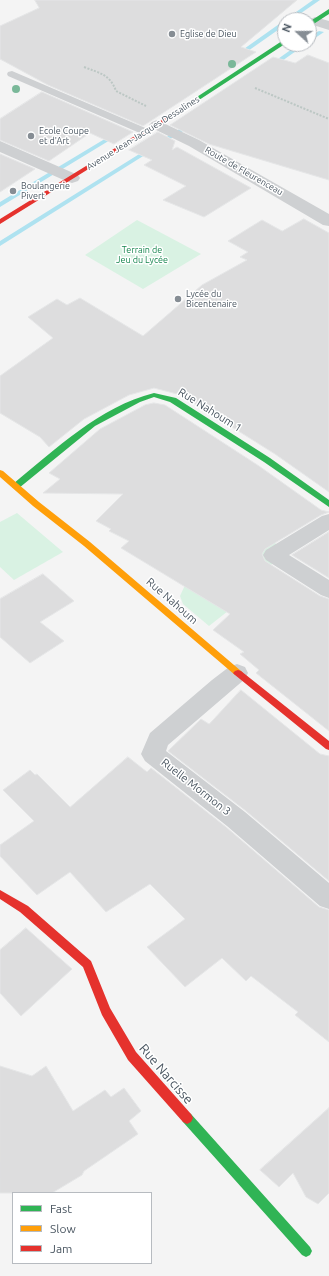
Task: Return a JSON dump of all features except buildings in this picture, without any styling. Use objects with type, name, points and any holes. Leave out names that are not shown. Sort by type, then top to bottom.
[{"type":"street","points":[[317,19],[329,11]]},
{"type":"street","points":[[317,24],[329,26]]},
{"type":"street","name":"Avenue Jean-Jacques Dessalines","points":[[0,222],[62,173],[151,128],[277,46]]},
{"type":"street","name":"Route de Fleurenceau","points":[[151,128],[177,133],[329,221]]},
{"type":"street","points":[[0,146],[62,173]]},
{"type":"street","name":"Rue Nahoum 1","points":[[16,486],[92,424],[137,400],[154,395],[173,400],[267,460],[329,504]]},
{"type":"street","name":"Rue Nahoum","points":[[0,473],[36,504],[87,544],[237,673],[329,746]]},
{"type":"street","points":[[329,521],[273,555],[329,590]]},
{"type":"street","name":"Ruelle Mormon 3","points":[[237,673],[158,740],[153,754],[236,819],[329,898]]},
{"type":"street","name":"Rue Narcisse","points":[[0,894],[24,909],[87,964],[106,1011],[132,1056],[306,1251]]},
{"type":"lane","points":[[12,74],[37,86],[151,128]]},
{"type":"path","points":[[84,67],[106,76],[113,82],[116,90],[171,116]]},
{"type":"path","points":[[230,78],[243,83],[243,85],[255,88],[329,119]]},
{"type":"green space","name":"Terrain de Jeu du Lycée","points":[[137,220],[201,254],[143,289],[85,255]]},
{"type":"green space","points":[[17,513],[63,552],[14,580],[0,567],[0,522]]},
{"type":"green space","points":[[274,542],[281,548],[276,561],[247,584],[256,589],[209,626],[183,604],[180,596],[186,583]]},
{"type":"waterway","points":[[299,12],[317,0]]},
{"type":"waterway","points":[[236,57],[277,28]]},
{"type":"waterway","points":[[317,35],[321,32]]},
{"type":"waterway","points":[[270,67],[292,52]]},
{"type":"waterway","points":[[0,244],[181,130]]},
{"type":"waterway","points":[[0,205],[118,133]]},
{"type":"traffic: fast","points":[[317,19],[329,11]]},
{"type":"traffic: fast","points":[[174,114],[277,46]]},
{"type":"traffic: fast","points":[[16,486],[92,424],[137,400],[154,395],[173,400],[267,460],[329,504]]},
{"type":"traffic: fast","points":[[187,1118],[306,1251]]},
{"type":"traffic: slow","points":[[0,473],[36,504],[87,544],[238,673]]},
{"type":"traffic: jam","points":[[0,222],[174,114]]},
{"type":"traffic: jam","points":[[238,673],[329,746]]},
{"type":"traffic: jam","points":[[0,894],[24,909],[87,964],[106,1011],[132,1056],[187,1118]]},
{"type":"place","name":"Eglise de Dieu","points":[[172,34]]},
{"type":"place","name":"Ecole Coupe et d'Art","points":[[31,136]]},
{"type":"place","name":"Boulangerie Pivert","points":[[13,191]]},
{"type":"place","name":"Lycée du Bicentenaire","points":[[178,299]]}]
